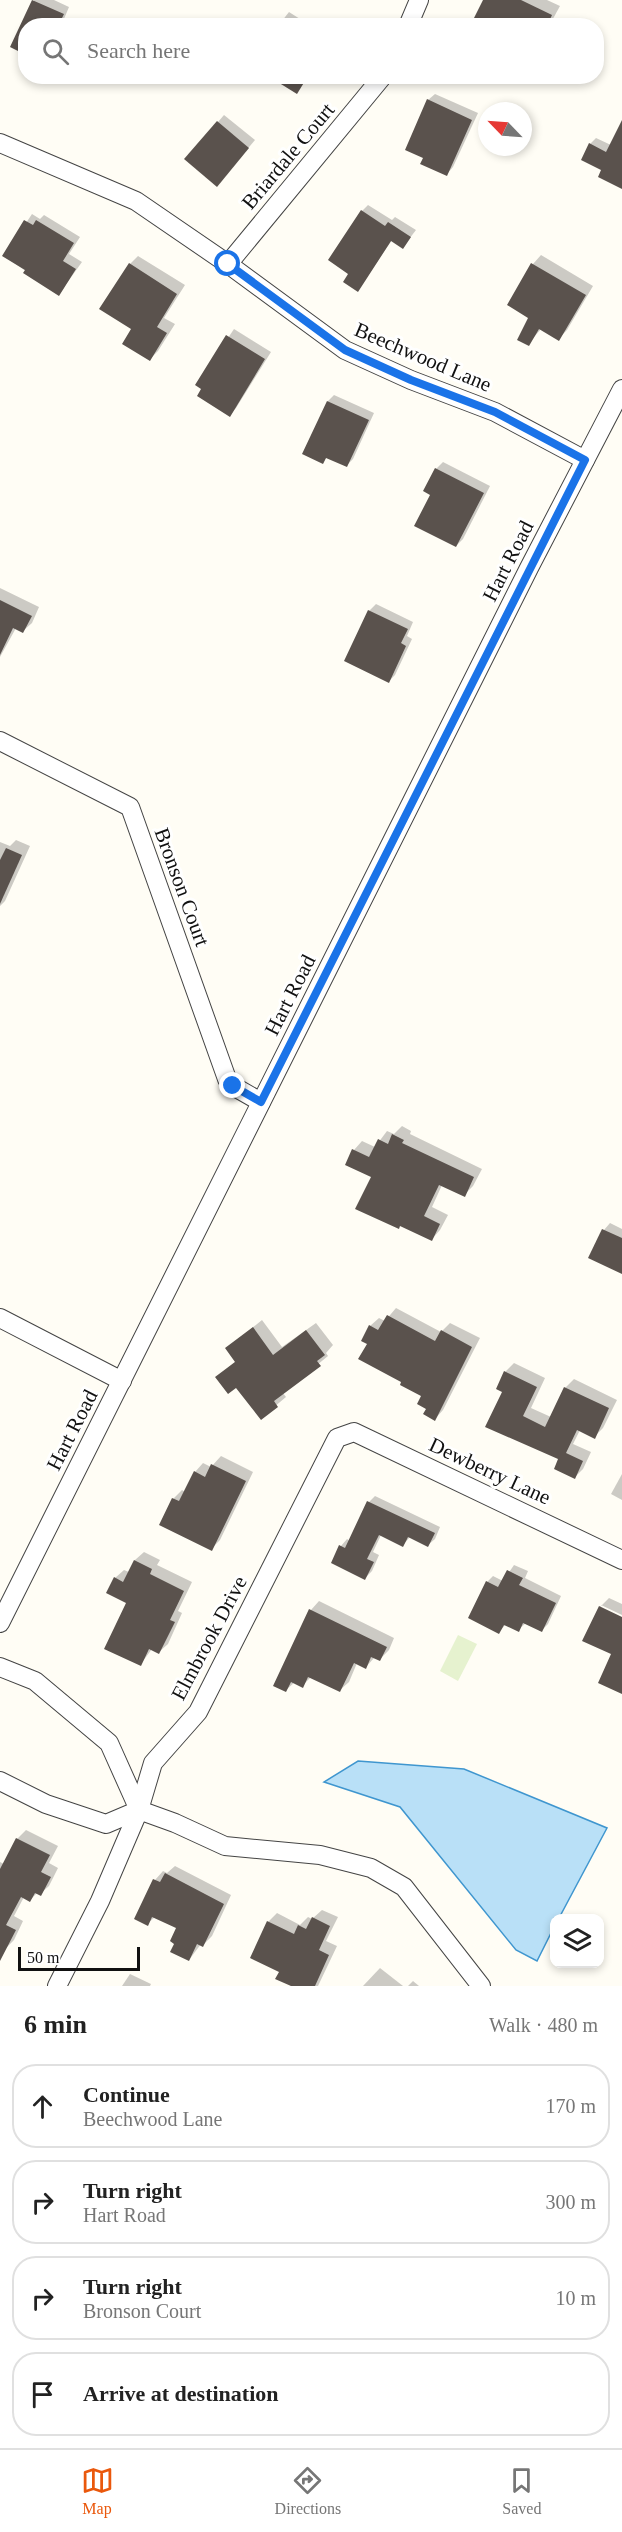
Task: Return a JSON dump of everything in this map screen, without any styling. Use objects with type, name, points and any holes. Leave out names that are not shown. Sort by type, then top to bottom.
[{"type":"street","points":[[411,18],[419,0]]},
{"type":"street","name":"Briardale Court","points":[[228,264],[376,84]]},
{"type":"street","name":"Beechwood Lane","points":[[0,143],[136,201],[228,264],[345,350],[411,380],[495,412],[585,460]]},
{"type":"street","name":"Hart Road","points":[[0,1623],[622,389]]},
{"type":"street","name":"Bronson Court","points":[[0,741],[130,807],[227,1079],[233,1086],[261,1102]]},
{"type":"street","points":[[0,1318],[122,1380]]},
{"type":"street","name":"Dewberry Lane","points":[[337,1437],[354,1432],[622,1560]]},
{"type":"street","name":"Elmbrook Drive","points":[[57,1986],[100,1901],[139,1810],[153,1763],[198,1712],[337,1437]]},
{"type":"street","points":[[0,1667],[35,1681],[109,1743],[139,1810]]},
{"type":"street","points":[[0,1781],[46,1804],[106,1824],[139,1810],[175,1823],[225,1846],[320,1855],[371,1868],[404,1887],[481,1986]]},
{"type":"green space","points":[[458,1635],[477,1644],[458,1681],[440,1671]]},
{"type":"water","points":[[358,1761],[464,1769],[607,1828],[561,1914],[550,1914],[550,1935],[537,1961],[516,1950],[400,1807],[324,1782]]},
{"type":"building","points":[[32,0],[64,14],[62,18],[24,18]]},
{"type":"building","points":[[483,0],[521,0],[552,15],[551,18],[474,18]]},
{"type":"building","points":[[18,30],[18,51],[10,47]]},
{"type":"building","points":[[281,84],[303,84],[297,94]]},
{"type":"building","points":[[427,99],[472,120],[447,176],[420,164],[423,158],[405,150]]},
{"type":"building","points":[[622,120],[622,189],[598,177],[601,170],[581,160],[589,143],[606,152]]},
{"type":"building","points":[[217,121],[249,148],[217,187],[184,159]]},
{"type":"building","points":[[361,210],[385,226],[388,222],[411,237],[403,249],[391,241],[358,292],[343,282],[348,274],[328,260]]},
{"type":"building","points":[[24,220],[33,225],[36,220],[74,243],[63,261],[76,269],[59,296],[23,273],[25,270],[2,256]]},
{"type":"building","points":[[129,263],[177,294],[157,327],[167,333],[150,361],[122,344],[131,329],[99,309]]},
{"type":"building","points":[[531,263],[586,295],[559,341],[539,329],[529,346],[517,340],[528,318],[507,305]]},
{"type":"building","points":[[226,335],[265,359],[230,417],[197,396],[201,389],[195,385]]},
{"type":"building","points":[[327,401],[369,420],[347,467],[326,458],[323,464],[302,454]]},
{"type":"building","points":[[435,468],[484,493],[456,547],[414,526],[430,495],[423,491]]},
{"type":"building","points":[[0,600],[32,616],[23,633],[13,628],[0,655]]},
{"type":"building","points":[[368,610],[408,629],[401,643],[406,646],[389,683],[344,661]]},
{"type":"building","points":[[6,848],[22,855],[0,904],[0,860]]},
{"type":"building","points":[[392,1134],[404,1140],[402,1143],[474,1177],[465,1197],[439,1185],[424,1216],[440,1224],[432,1241],[355,1209],[371,1177],[345,1165],[352,1149],[369,1157],[378,1139],[388,1144]]},
{"type":"building","points":[[602,1229],[622,1238],[622,1274],[588,1258]]},
{"type":"building","points":[[387,1315],[435,1341],[441,1330],[472,1347],[435,1421],[423,1414],[426,1409],[417,1404],[421,1396],[400,1385],[401,1382],[358,1359],[367,1344],[361,1341],[369,1325],[378,1330]]},
{"type":"building","points":[[253,1327],[273,1355],[306,1330],[325,1355],[317,1361],[321,1366],[274,1401],[278,1407],[261,1420],[236,1388],[228,1394],[215,1377],[235,1362],[225,1348]]},
{"type":"building","points":[[504,1371],[537,1387],[523,1416],[545,1427],[564,1387],[609,1408],[595,1439],[577,1430],[566,1453],[583,1461],[575,1479],[554,1469],[558,1459],[485,1427],[502,1392],[496,1389]]},
{"type":"building","points":[[211,1464],[246,1481],[212,1551],[159,1525],[172,1498],[179,1501],[194,1471],[205,1477]]},
{"type":"building","points":[[367,1501],[435,1533],[428,1547],[408,1537],[403,1547],[379,1535],[367,1559],[374,1562],[365,1580],[331,1563],[339,1545],[345,1548]]},
{"type":"building","points":[[134,1560],[152,1569],[150,1574],[184,1591],[170,1620],[175,1622],[159,1654],[149,1649],[141,1666],[104,1649],[126,1603],[106,1593],[114,1577],[123,1582]]},
{"type":"building","points":[[507,1570],[523,1578],[519,1585],[556,1603],[542,1632],[523,1623],[519,1632],[504,1625],[499,1634],[468,1618],[486,1581],[498,1587]]},
{"type":"building","points":[[599,1606],[622,1617],[622,1694],[598,1683],[611,1654],[582,1641]]},
{"type":"building","points":[[309,1609],[387,1647],[380,1661],[371,1657],[366,1669],[354,1663],[340,1692],[308,1677],[303,1688],[291,1682],[286,1692],[273,1686]]},
{"type":"building","points":[[16,1838],[50,1855],[41,1872],[51,1877],[41,1896],[35,1893],[30,1902],[21,1897],[6,1925],[16,1930],[0,1961],[0,1869]]},
{"type":"building","points":[[165,1873],[224,1904],[203,1947],[197,1944],[189,1961],[170,1952],[174,1944],[170,1941],[176,1928],[152,1917],[148,1926],[134,1919],[153,1879],[160,1882]]},
{"type":"building","points":[[312,1917],[330,1926],[319,1950],[329,1955],[315,1986],[291,1986],[275,1979],[279,1972],[250,1958],[267,1921],[294,1934],[298,1925],[306,1929]]},
{"type":"route","points":[[228,264],[345,350],[411,380],[495,412],[585,460],[261,1102],[233,1086]]}]
